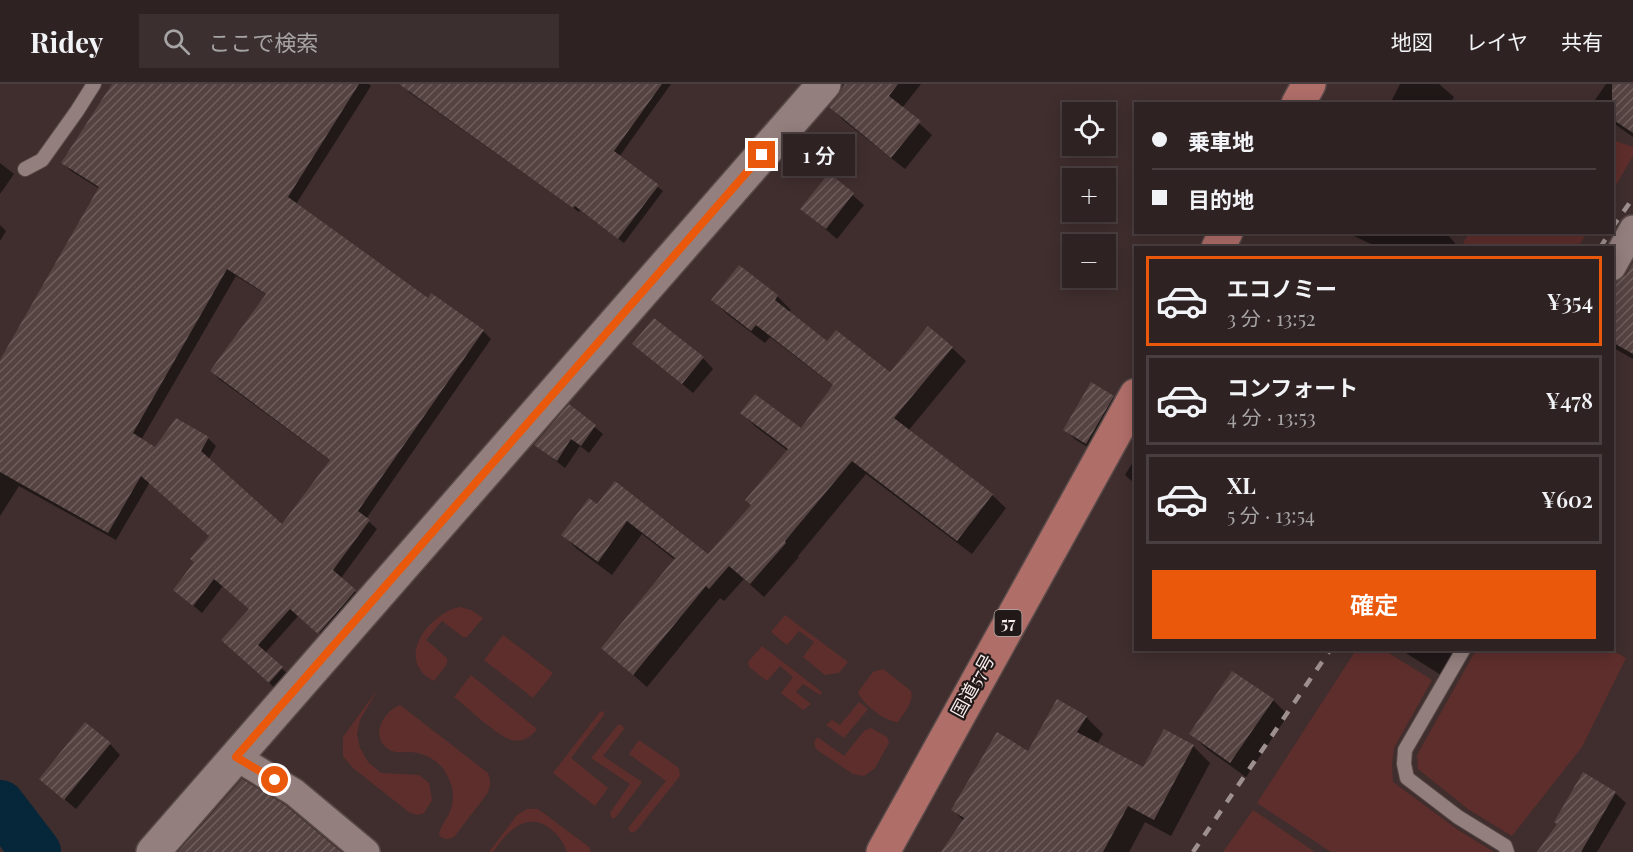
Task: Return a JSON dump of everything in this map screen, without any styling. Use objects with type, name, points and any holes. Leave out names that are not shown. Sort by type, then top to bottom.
[{"type":"highway","points":[[1299,102],[1309,84]]},
{"type":"highway","name":"国道57号","points":[[883,852],[1134,399]]},
{"type":"street","points":[[153,852],[824,84]]},
{"type":"street","points":[[1614,263],[1633,229]]},
{"type":"street","points":[[236,757],[294,792],[366,852]]},
{"type":"lane","points":[[25,169],[42,160],[94,84]]},
{"type":"lane","points":[[1462,651],[1405,750],[1404,764],[1407,778],[1458,817],[1505,846],[1507,852]]},
{"type":"shaded area","points":[[1614,140],[1633,147],[1633,156],[1614,188]]},
{"type":"shaded area","points":[[1468,234],[1586,234],[1579,246],[1462,246]]},
{"type":"shaded area","points":[[460,607],[471,610],[483,618],[467,637],[463,637],[442,621],[426,640],[447,658],[447,664],[434,681],[420,669],[416,659],[416,649],[425,630],[433,622]]},
{"type":"shaded area","points":[[785,615],[848,662],[839,673],[825,675],[803,657],[814,642],[799,631],[787,645],[771,632]]},
{"type":"shaded area","points":[[503,635],[553,673],[533,698],[484,660]]},
{"type":"shaded area","points":[[762,646],[822,692],[820,695],[803,684],[796,692],[811,704],[803,710],[781,693],[793,677],[780,666],[767,681],[749,667],[748,662]]},
{"type":"shaded area","points":[[1355,651],[1386,651],[1432,680],[1394,748],[1393,782],[1458,830],[1494,852],[1331,852],[1257,803]]},
{"type":"shaded area","points":[[1475,651],[1614,651],[1626,658],[1582,747],[1512,836],[1468,809],[1418,769],[1417,755]]},
{"type":"shaded area","points":[[883,669],[911,691],[910,703],[898,722],[875,712],[864,702],[858,692],[873,672]]},
{"type":"shaded area","points":[[471,675],[537,729],[535,732],[520,741],[506,738],[454,697]]},
{"type":"shaded area","points":[[378,689],[360,720],[357,734],[360,748],[368,762],[381,773],[419,775],[429,783],[432,800],[424,813],[418,815],[410,813],[353,768],[343,756],[343,737]]},
{"type":"shaded area","points":[[859,702],[868,709],[844,738],[826,725],[832,720],[840,725]]},
{"type":"shaded area","points":[[400,705],[488,773],[490,784],[487,794],[452,838],[444,839],[439,835],[453,799],[451,785],[444,770],[426,756],[414,752],[392,751],[382,743],[379,730],[381,724],[389,712]]},
{"type":"shaded area","points":[[604,711],[604,715],[571,758],[608,788],[595,806],[553,773],[600,712]]},
{"type":"shaded area","points":[[618,725],[622,725],[624,729],[603,756],[642,782],[616,817],[612,819],[610,813],[630,784],[591,758]]},
{"type":"shaded area","points":[[871,728],[887,737],[889,743],[875,768],[864,776],[853,774],[816,749],[814,743],[817,737],[844,756],[864,731]]},
{"type":"shaded area","points":[[639,740],[679,768],[680,776],[636,831],[631,833],[628,828],[666,781],[629,754]]},
{"type":"shaded area","points":[[527,809],[538,809],[589,847],[591,852],[567,852],[551,829],[533,822],[518,826],[504,837],[493,852],[489,852],[517,815]]},
{"type":"shaded area","points":[[1253,810],[1315,852],[1223,852]]},
{"type":"building","points":[[112,84],[359,84],[288,197],[428,298],[431,293],[484,330],[358,511],[370,520],[333,570],[356,590],[318,634],[290,609],[258,645],[283,667],[269,683],[221,640],[249,609],[214,579],[193,606],[173,590],[194,562],[190,559],[209,536],[141,476],[108,533],[0,472],[0,360],[99,187],[61,163]],"holes":[[[227,269],[266,294],[210,371],[330,460],[282,524],[201,451],[209,437],[176,418],[155,447],[133,433]]]},
{"type":"building","points":[[399,84],[662,84],[614,151],[659,185],[618,239],[575,206],[573,208]]},
{"type":"building","points":[[845,84],[898,84],[889,96],[921,121],[891,158],[829,107]]},
{"type":"building","points":[[1612,84],[1633,84],[1633,133],[1614,120],[1614,102],[1612,102]]},
{"type":"building","points":[[829,173],[854,193],[826,229],[800,209]]},
{"type":"building","points":[[1633,262],[1633,354],[1614,343],[1614,286],[1626,275]]},
{"type":"building","points":[[739,265],[778,295],[775,300],[827,341],[836,330],[890,372],[928,326],[953,347],[894,418],[993,494],[957,541],[852,461],[750,584],[729,566],[709,589],[706,586],[633,675],[601,648],[675,558],[627,521],[598,562],[561,535],[589,498],[597,504],[615,481],[708,554],[751,505],[745,500],[788,449],[740,413],[755,394],[801,428],[833,385],[756,325],[751,331],[711,300]]},
{"type":"building","points":[[654,318],[704,357],[682,384],[632,344]]},
{"type":"building","points":[[1091,382],[1114,396],[1086,444],[1063,430]]},
{"type":"building","points":[[569,404],[596,425],[581,446],[571,439],[557,461],[534,445]]},
{"type":"building","points":[[1232,671],[1274,699],[1230,763],[1189,734]]},
{"type":"building","points":[[1057,699],[1087,716],[1077,732],[1143,767],[1164,729],[1194,745],[1154,820],[1128,806],[1103,852],[941,852],[964,818],[951,810],[997,732],[1028,751]]},
{"type":"building","points":[[85,722],[111,743],[64,800],[39,779]]},
{"type":"building","points":[[1583,772],[1616,792],[1581,852],[1537,852],[1557,824],[1554,822]]},
{"type":"building","points":[[242,779],[285,805],[341,852],[178,852]]},
{"type":"waterway","points":[[0,805],[36,852]]},
{"type":"railway","points":[[1614,225],[1633,198]]},
{"type":"railway","points":[[1601,246],[1609,234]]},
{"type":"railway","points":[[1193,852],[1329,651]]},
{"type":"route","points":[[275,780],[236,757],[762,155]]}]
